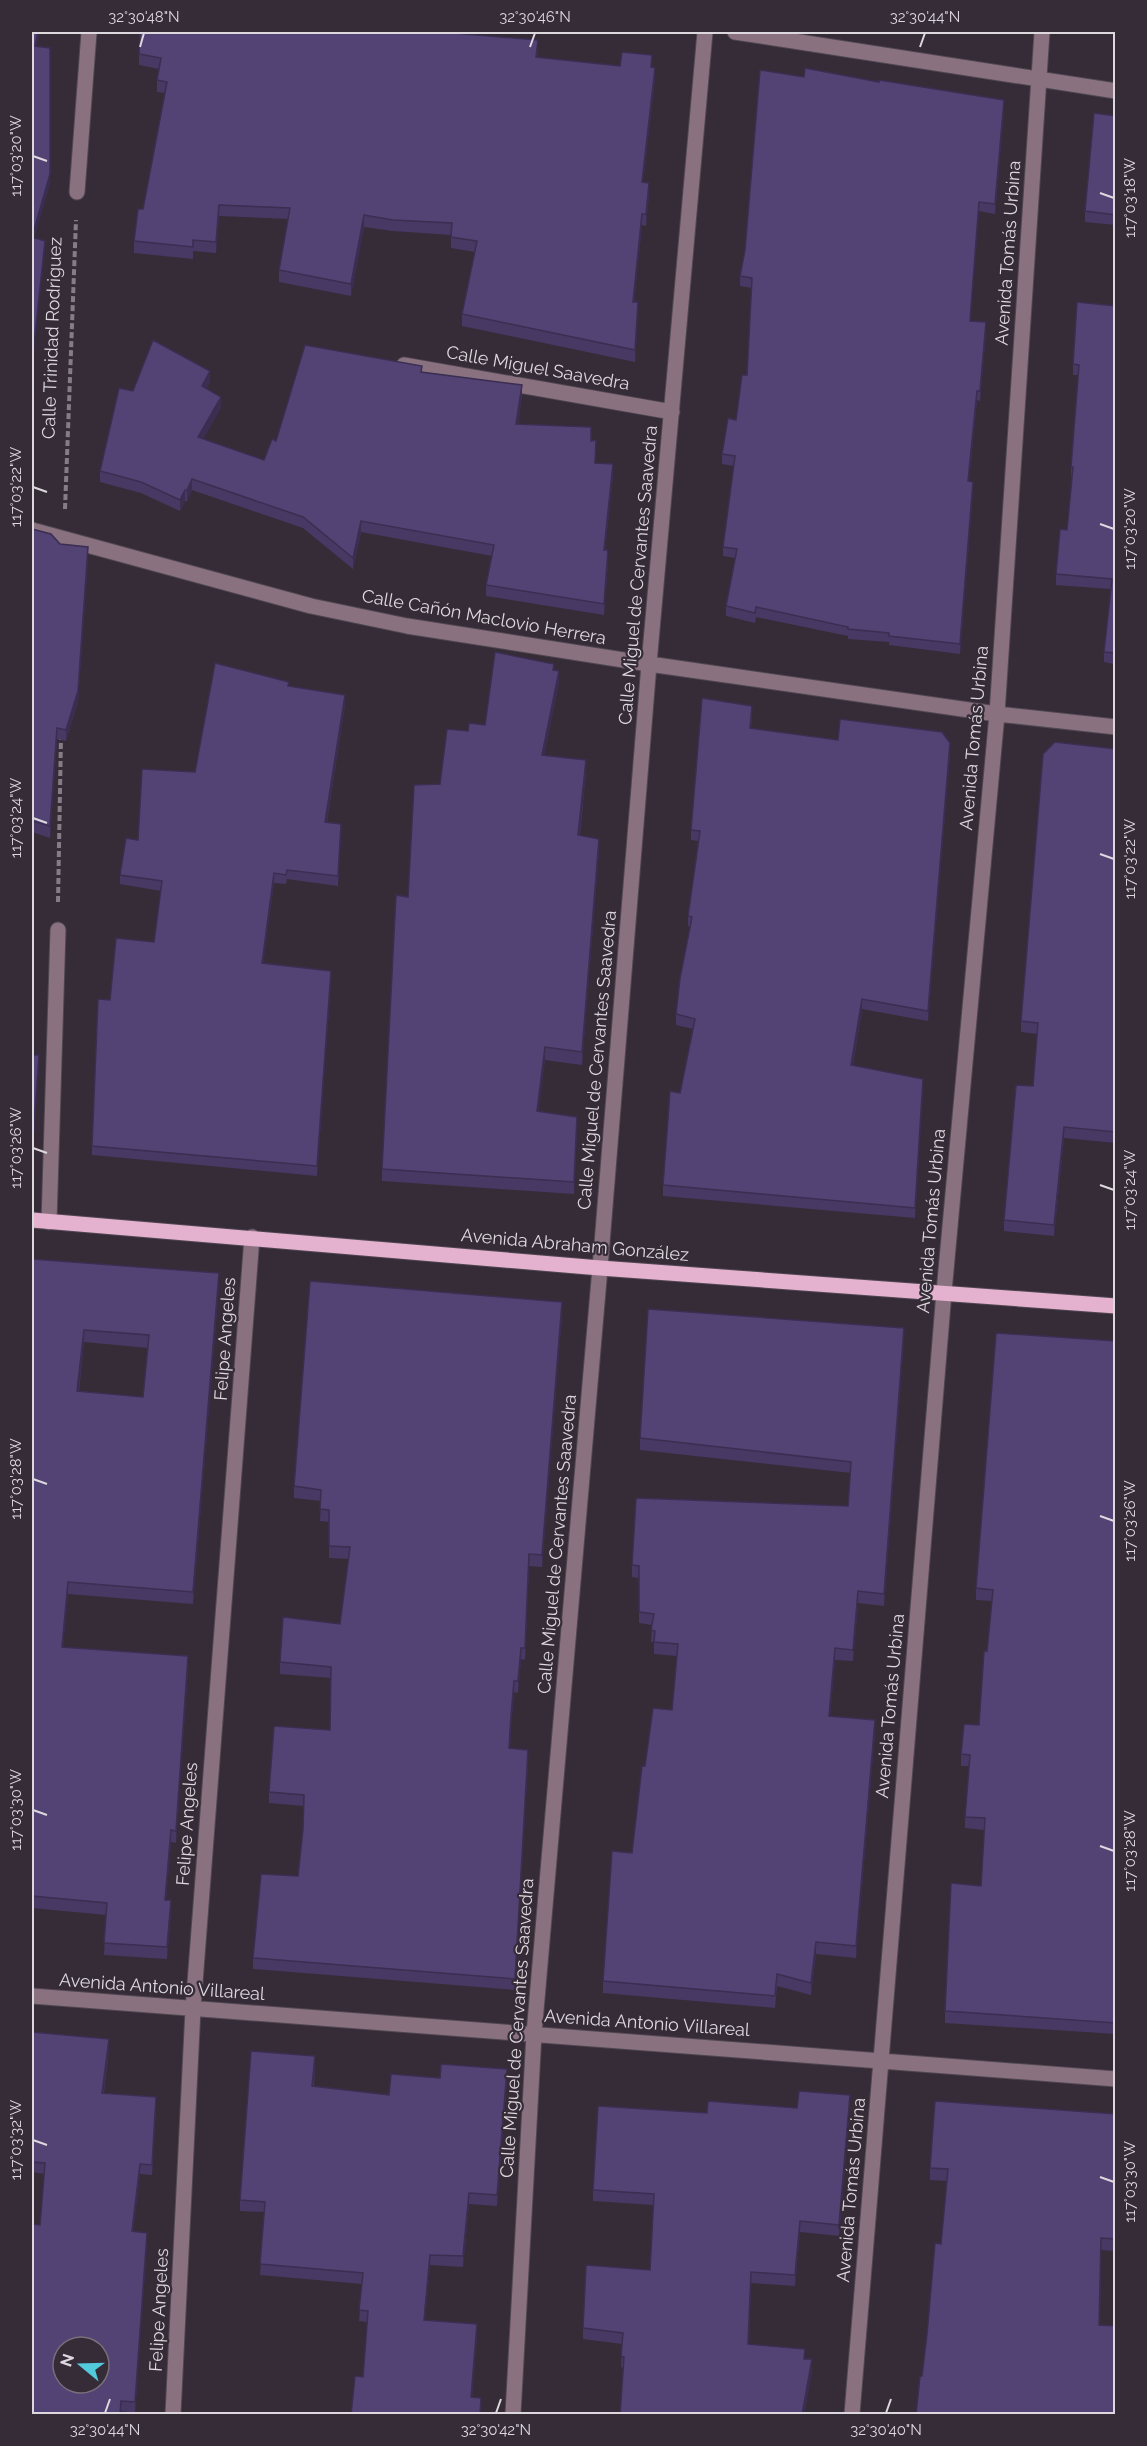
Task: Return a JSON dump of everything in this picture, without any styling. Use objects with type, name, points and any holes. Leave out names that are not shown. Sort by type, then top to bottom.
[{"type":"main road","name":"Avenida Abraham González","points":[[32,1220],[600,1268],[1116,1306]]},
{"type":"street","points":[[77,192],[89,32]]},
{"type":"street","name":"Calle Miguel de Cervantes Saavedra","points":[[513,2415],[534,2034],[649,664],[705,32]]},
{"type":"street","points":[[735,32],[1116,91]]},
{"type":"street","name":"Avenida Tomás Urbina","points":[[852,2415],[944,1292],[997,714],[1042,32]]},
{"type":"street","name":"Calle Miguel Saavedra","points":[[396,363],[672,412]]},
{"type":"street","name":"Calle Cañón Maclovio Herrera","points":[[32,530],[311,606],[407,626],[649,664],[997,714],[1116,727]]},
{"type":"street","points":[[49,1221],[58,930]]},
{"type":"street","name":"Felipe Angeles","points":[[173,2415],[193,2009],[252,1237]]},
{"type":"street","name":"Avenida Antonio Villareal","points":[[32,1996],[1116,2079]]},
{"type":"path","name":"Calle Trinidad Rodriguez","points":[[64,539],[77,192]]},
{"type":"path","points":[[58,930],[61,729]]},
{"type":"building","points":[[32,32],[38,32],[35,46],[50,48],[50,174],[32,237]]},
{"type":"building","points":[[140,32],[442,32],[538,40],[536,57],[620,66],[622,52],[652,55],[651,67],[655,68],[642,182],[649,183],[646,214],[642,214],[633,302],[638,302],[635,350],[462,314],[477,241],[451,237],[452,223],[393,220],[364,215],[351,284],[279,270],[290,208],[219,205],[216,242],[193,240],[193,247],[134,241],[138,209],[143,209],[167,82],[157,80],[161,58],[139,54]]},
{"type":"building","points":[[805,68],[879,82],[879,80],[1004,100],[995,204],[979,202],[970,321],[986,322],[968,481],[973,482],[960,644],[848,629],[848,627],[756,607],[755,613],[726,606],[737,549],[723,547],[735,456],[722,454],[728,418],[736,420],[742,375],[747,375],[752,278],[740,276],[745,250],[760,70],[804,77]]},
{"type":"building","points":[[1094,113],[1116,116],[1116,215],[1085,211]]},
{"type":"building","points":[[32,237],[45,241],[32,363]]},
{"type":"building","points":[[1077,302],[1116,306],[1116,664],[1114,664],[1115,653],[1104,652],[1112,579],[1056,574],[1060,529],[1067,530],[1073,467],[1071,467],[1079,365],[1073,364]]},
{"type":"building","points":[[153,340],[210,371],[202,386],[221,397],[198,437],[264,460],[272,439],[276,441],[305,345],[422,366],[421,372],[522,385],[516,424],[591,427],[591,441],[596,440],[595,463],[613,464],[604,550],[608,550],[604,604],[486,585],[494,545],[361,521],[353,558],[303,517],[192,479],[180,500],[141,482],[100,471],[119,388],[133,391]]},
{"type":"building","points":[[32,529],[51,534],[60,544],[88,547],[78,691],[66,730],[57,728],[50,826],[32,821]]},
{"type":"building","points":[[495,652],[554,664],[553,670],[559,671],[542,755],[586,760],[578,835],[599,839],[582,1052],[545,1047],[537,1111],[577,1117],[574,1182],[382,1169],[396,895],[408,897],[414,785],[440,784],[447,729],[468,731],[469,723],[485,725]]},
{"type":"building","points":[[215,663],[289,682],[288,686],[345,695],[325,822],[341,824],[338,876],[287,870],[286,875],[274,873],[262,963],[331,971],[317,1166],[92,1146],[98,999],[110,1000],[116,938],[154,942],[162,881],[120,875],[126,838],[138,840],[142,769],[195,772]]},
{"type":"building","points":[[702,698],[752,706],[750,728],[838,740],[840,719],[942,732],[950,743],[928,1011],[862,999],[851,1065],[923,1079],[915,1208],[663,1185],[670,1091],[680,1093],[695,1019],[676,1014],[680,978],[692,917],[688,916],[700,831],[691,830]]},
{"type":"building","points":[[1055,742],[1116,749],[1116,1132],[1064,1127],[1054,1225],[1004,1220],[1016,1085],[1033,1086],[1038,1023],[1021,1021],[1043,754]]},
{"type":"building","points":[[32,1055],[39,1055],[33,1138],[32,1138]]},
{"type":"building","points":[[32,1259],[219,1273],[193,1592],[68,1582],[62,1647],[188,1656],[176,1831],[171,1830],[165,1900],[171,1900],[167,1947],[104,1943],[107,1903],[32,1896]],"holes":[[[84,1330],[149,1335],[143,1397],[77,1391]]]},
{"type":"building","points":[[310,1281],[562,1302],[542,1555],[529,1554],[525,1648],[521,1648],[518,1681],[514,1681],[511,1716],[509,1748],[528,1750],[515,1979],[253,1958],[261,1874],[298,1876],[303,1829],[304,1795],[269,1792],[274,1726],[330,1730],[331,1667],[280,1662],[283,1617],[340,1624],[350,1547],[329,1546],[329,1510],[320,1509],[321,1490],[294,1486]]},
{"type":"building","points":[[648,1309],[904,1328],[884,1594],[858,1591],[853,1650],[835,1648],[829,1716],[875,1720],[856,1946],[816,1942],[811,1983],[777,1974],[775,1996],[603,1981],[612,1851],[632,1853],[642,1766],[645,1766],[653,1708],[672,1710],[678,1644],[654,1642],[655,1631],[651,1630],[654,1614],[639,1612],[639,1566],[632,1565],[636,1498],[848,1506],[851,1462],[640,1438]]},
{"type":"building","points":[[996,1333],[1116,1341],[1116,2023],[945,2011],[951,1883],[981,1886],[985,1818],[965,1817],[970,1755],[961,1754],[964,1724],[979,1725],[984,1651],[987,1651],[993,1590],[976,1588]]},
{"type":"building","points":[[32,2032],[109,2039],[102,2093],[156,2097],[152,2165],[140,2164],[132,2231],[147,2233],[135,2402],[121,2401],[120,2415],[32,2415],[32,2224],[40,2225],[45,2163],[32,2162]]},
{"type":"building","points":[[251,2051],[315,2056],[312,2086],[389,2095],[391,2074],[440,2078],[441,2064],[507,2069],[497,2195],[469,2193],[463,2256],[430,2255],[424,2320],[477,2324],[471,2397],[481,2398],[480,2415],[351,2415],[355,2376],[363,2377],[368,2311],[359,2310],[363,2273],[260,2264],[265,2202],[240,2200]]},
{"type":"building","points":[[799,2091],[850,2095],[839,2225],[800,2221],[795,2275],[751,2272],[748,2344],[805,2349],[804,2359],[812,2359],[802,2415],[620,2415],[624,2357],[621,2356],[623,2333],[583,2328],[586,2265],[650,2270],[654,2194],[593,2190],[598,2106],[707,2113],[708,2101],[797,2108]]},
{"type":"building","points":[[935,2101],[1116,2114],[1116,2239],[1101,2238],[1099,2325],[1116,2326],[1116,2415],[916,2415],[927,2334],[935,2243],[941,2244],[948,2169],[930,2168]]}]
